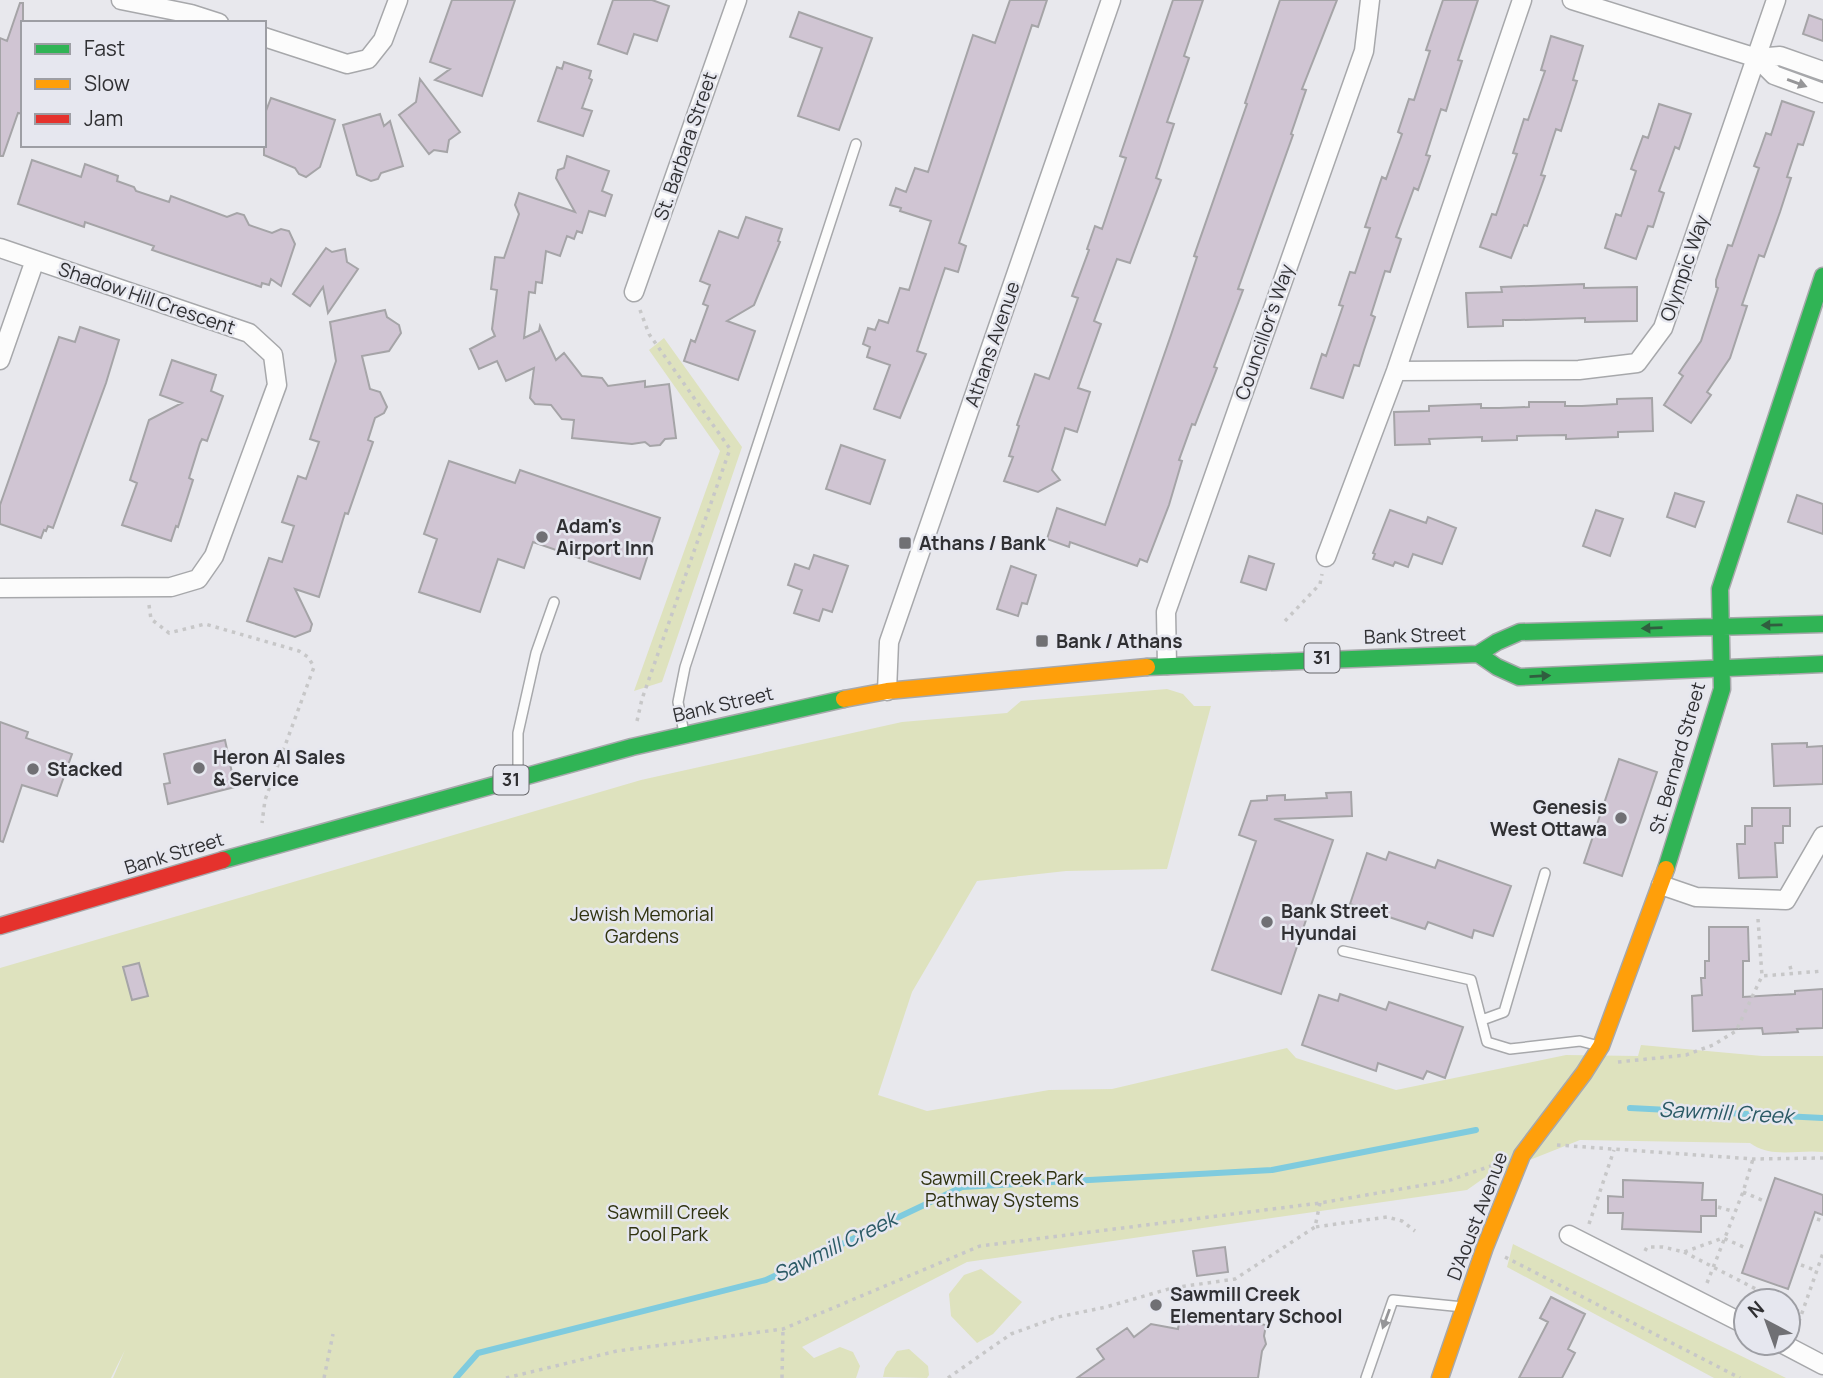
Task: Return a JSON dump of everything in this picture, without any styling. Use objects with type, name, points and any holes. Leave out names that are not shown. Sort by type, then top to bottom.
[{"type":"main road","name":"St. Bernard Street","points":[[1601,1046],[1661,885],[1719,703],[1722,689],[1720,589],[1823,276]]},
{"type":"main road","name":"Bank Street","points":[[0,926],[259,850],[632,747],[806,706],[887,691],[1167,665],[1478,654],[1520,632],[1823,624]]},
{"type":"main road","name":"Bank Street","points":[[1478,654],[1519,677],[1823,664]]},
{"type":"main road","name":"D'Aoust Avenue","points":[[1440,1378],[1485,1247],[1522,1155],[1601,1046]]},
{"type":"street","points":[[121,0],[213,21]]},
{"type":"street","points":[[266,38],[347,64],[368,59],[383,40],[398,0]]},
{"type":"street","name":"St. Barbara Street","points":[[634,292],[737,0]]},
{"type":"street","name":"Athans Avenue","points":[[887,691],[889,642],[1111,0]]},
{"type":"street","name":"Councillor's Way","points":[[1167,665],[1166,612],[1364,51],[1370,0]]},
{"type":"street","points":[[1326,557],[1396,371],[1522,0]]},
{"type":"street","points":[[1572,0],[1757,58],[1780,56],[1823,71]]},
{"type":"street","name":"Olympic Way","points":[[1396,371],[1579,370],[1637,363],[1663,328],[1776,0]]},
{"type":"street","points":[[1757,58],[1774,75],[1823,93]]},
{"type":"street","name":"Shadow Hill Crescent","points":[[0,248],[249,333],[273,355],[277,385],[214,556],[198,579],[171,587],[0,588]]},
{"type":"street","name":"Shadow Hill Crescent","points":[[0,360],[35,260]]},
{"type":"street","points":[[1661,885],[1696,897],[1786,900],[1823,836]]},
{"type":"street","points":[[1576,1238],[1732,1318]]},
{"type":"street","points":[[1802,1354],[1823,1364]]},
{"type":"lane","points":[[684,735],[678,702],[685,667],[856,144]]},
{"type":"lane","points":[[517,779],[518,733],[536,653],[554,602]]},
{"type":"lane","points":[[1482,1020],[1504,1012],[1545,873]]},
{"type":"lane","points":[[1343,951],[1471,980],[1488,1042],[1510,1049],[1580,1041],[1601,1046]]},
{"type":"lane","points":[[1366,1378],[1393,1300],[1465,1307]]},
{"type":"path","points":[[632,747],[642,699],[730,449],[649,334],[634,292]]},
{"type":"path","points":[[1285,621],[1320,584],[1326,557]]},
{"type":"path","points":[[147,587],[151,619],[169,633],[205,624],[299,651],[308,657],[314,667],[265,800],[259,850]]},
{"type":"path","points":[[1618,1062],[1686,1055],[1713,1045],[1736,1031],[1762,976],[1756,900]]},
{"type":"path","points":[[1790,966],[1792,974]]},
{"type":"path","points":[[1762,976],[1823,971]]},
{"type":"path","points":[[1552,1145],[1753,1158],[1823,1158]]},
{"type":"path","points":[[1576,1238],[1614,1150]]},
{"type":"path","points":[[1700,1301],[1743,1192],[1753,1158]]},
{"type":"path","points":[[506,1378],[617,1351],[783,1329],[981,1246],[1320,1203],[1447,1181],[1495,1165]]},
{"type":"path","points":[[1743,1192],[1764,1201]]},
{"type":"path","points":[[1315,1227],[1320,1203]]},
{"type":"path","points":[[1718,1206],[1734,1211]]},
{"type":"path","points":[[948,1378],[1011,1334],[1058,1317],[1106,1307],[1172,1288],[1235,1279],[1315,1227],[1387,1216],[1402,1221],[1415,1231]]},
{"type":"path","points":[[1817,1219],[1823,1221]]},
{"type":"path","points":[[1684,1252],[1723,1238],[1746,1248]]},
{"type":"path","points":[[1485,1247],[1740,1378]]},
{"type":"path","points":[[1635,1268],[1647,1247],[1663,1247],[1684,1252],[1752,1287]]},
{"type":"path","points":[[1802,1313],[1823,1253]]},
{"type":"path","points":[[1801,1265],[1817,1271]]},
{"type":"path","points":[[782,1378],[783,1329]]},
{"type":"path","points":[[324,1378],[334,1334]]},
{"type":"green space","points":[[664,338],[742,447],[662,682],[634,691],[720,451],[649,350]]},
{"type":"green space","points":[[1167,689],[1183,694],[1194,706],[1211,706],[1167,869],[1066,871],[977,881],[912,992],[878,1095],[927,1111],[1049,1090],[1112,1089],[1287,1048],[1296,1058],[1396,1090],[1566,1055],[1638,1056],[1641,1045],[1762,1056],[1823,1056],[1823,1152],[1767,1151],[1750,1143],[1580,1140],[1484,1178],[1467,1190],[967,1262],[802,1347],[814,1358],[840,1347],[853,1352],[860,1366],[856,1378],[113,1378],[125,1350],[111,1378],[0,1378],[0,968],[641,780],[902,722],[1007,713],[1021,701]]},
{"type":"green space","points":[[1513,1244],[1732,1351],[1732,1357],[1743,1357],[1786,1378],[1714,1378],[1507,1267]]},
{"type":"green space","points":[[981,1269],[1022,1302],[993,1334],[977,1343],[951,1316],[949,1294],[964,1275]]},
{"type":"green space","points":[[909,1349],[928,1366],[927,1378],[883,1377],[885,1368],[897,1351]]},
{"type":"building","points":[[452,0],[515,0],[482,96],[435,80],[450,69],[430,62]]},
{"type":"building","points":[[613,0],[652,0],[669,6],[657,41],[634,34],[627,54],[598,44]]},
{"type":"building","points":[[1010,0],[1047,0],[1038,27],[1032,25],[959,243],[966,246],[958,272],[945,268],[917,351],[926,354],[900,418],[874,409],[890,365],[867,357],[870,347],[863,344],[868,328],[875,330],[879,320],[888,323],[900,288],[909,290],[931,221],[890,205],[896,188],[906,192],[915,168],[928,172],[973,35],[995,43]]},
{"type":"building","points":[[1173,0],[1203,0],[1184,56],[1189,58],[1167,122],[1174,124],[1156,178],[1161,180],[1130,263],[1117,259],[1094,321],[1101,324],[1078,388],[1090,392],[1077,432],[1065,428],[1052,470],[1060,480],[1038,492],[1004,481],[1013,457],[1009,456],[1019,426],[1017,425],[1035,374],[1049,379],[1078,298],[1072,296],[1095,226],[1102,229],[1126,158],[1120,156]]},
{"type":"building","points":[[1280,0],[1337,0],[1302,89],[1306,90],[1291,134],[1293,135],[1238,289],[1243,290],[1214,367],[1217,368],[1179,460],[1182,461],[1169,505],[1147,562],[1140,559],[1137,566],[1070,542],[1069,547],[1047,539],[1057,508],[1105,525],[1197,257],[1194,256]]},
{"type":"building","points":[[1443,0],[1478,0],[1458,60],[1462,61],[1446,111],[1441,109],[1426,155],[1430,156],[1418,190],[1414,188],[1396,237],[1401,239],[1390,272],[1385,271],[1371,315],[1375,317],[1359,366],[1354,365],[1343,398],[1311,388],[1322,354],[1326,356],[1343,306],[1339,305],[1350,272],[1355,273],[1370,228],[1365,227],[1382,177],[1386,179],[1402,134],[1398,132],[1409,99],[1414,100],[1430,51],[1426,50]]},
{"type":"building","points":[[20,3],[23,3],[21,114],[18,113],[3,156],[0,156],[0,38],[7,41]]},
{"type":"building","points":[[799,12],[872,38],[839,130],[798,116],[822,48],[790,37]]},
{"type":"building","points":[[1809,15],[1823,20],[1823,41],[1803,34]]},
{"type":"building","points":[[1551,36],[1583,46],[1573,80],[1577,81],[1561,131],[1556,129],[1541,175],[1545,176],[1527,226],[1524,225],[1511,258],[1480,247],[1492,214],[1496,215],[1517,154],[1513,153],[1524,119],[1528,120],[1545,71],[1541,70]]},
{"type":"building","points":[[564,62],[591,71],[589,78],[592,80],[582,108],[592,111],[583,136],[538,121],[557,67],[562,69]]},
{"type":"building","points":[[420,79],[460,132],[449,140],[447,152],[434,150],[429,154],[399,115],[416,102]]},
{"type":"building","points":[[271,98],[335,120],[320,167],[306,177],[299,174],[295,168],[264,155],[266,111]]},
{"type":"building","points":[[1782,101],[1814,112],[1803,145],[1798,144],[1787,177],[1791,178],[1764,257],[1759,255],[1742,305],[1747,306],[1730,358],[1707,392],[1711,395],[1691,423],[1664,405],[1683,376],[1679,373],[1701,341],[1718,288],[1716,280],[1728,245],[1732,246],[1759,168],[1754,166],[1766,133],[1771,135]]},
{"type":"building","points":[[1659,104],[1691,114],[1679,149],[1675,147],[1659,191],[1664,193],[1653,227],[1648,226],[1636,259],[1605,248],[1616,214],[1621,216],[1636,171],[1631,169],[1643,136],[1648,138]]},
{"type":"building","points":[[380,114],[384,126],[390,121],[403,166],[381,173],[378,179],[371,181],[357,175],[343,125]]},
{"type":"building","points":[[567,156],[609,171],[602,191],[612,195],[605,216],[589,211],[582,233],[577,231],[574,239],[567,236],[560,256],[546,251],[542,283],[536,282],[535,293],[529,292],[524,338],[539,331],[540,326],[556,360],[564,353],[582,376],[602,378],[608,386],[645,381],[645,387],[669,384],[676,438],[665,439],[660,445],[572,438],[574,420],[562,419],[551,405],[535,404],[530,398],[534,368],[506,381],[497,361],[479,369],[470,349],[495,336],[492,329],[497,290],[491,289],[495,257],[504,258],[519,214],[515,205],[519,193],[575,212],[556,178],[558,170],[564,168]]},
{"type":"building","points":[[32,160],[81,177],[85,164],[118,176],[117,181],[134,187],[136,191],[169,202],[171,196],[227,217],[237,213],[244,215],[249,225],[272,233],[281,229],[289,231],[295,244],[281,286],[271,279],[269,285],[262,283],[261,287],[152,250],[154,246],[85,222],[84,227],[18,204]]},
{"type":"building","points":[[746,217],[782,229],[778,241],[780,242],[754,305],[727,321],[755,331],[738,380],[684,361],[691,340],[695,342],[708,306],[703,304],[710,285],[700,281],[719,231],[738,238]]},
{"type":"building","points":[[326,248],[332,252],[345,249],[347,262],[358,269],[328,313],[323,287],[310,306],[293,294]]},
{"type":"building","points":[[1584,284],[1584,288],[1637,287],[1637,321],[1585,322],[1585,318],[1503,320],[1503,326],[1468,327],[1466,293],[1502,292],[1501,287]]},
{"type":"building","points":[[385,310],[387,317],[399,325],[401,333],[389,351],[362,356],[370,389],[380,392],[387,407],[384,413],[375,418],[368,440],[373,442],[348,514],[345,513],[319,597],[295,589],[312,624],[310,631],[295,637],[247,621],[269,558],[282,562],[294,526],[282,522],[298,476],[306,479],[319,442],[310,439],[336,361],[330,322]]},
{"type":"building","points":[[80,327],[119,340],[53,528],[48,526],[41,538],[0,524],[0,505],[59,337],[75,342]]},
{"type":"building","points":[[172,360],[216,375],[211,391],[223,396],[207,441],[202,439],[200,443],[189,478],[193,480],[171,541],[122,525],[137,483],[130,480],[149,420],[182,403],[160,395]]},
{"type":"building","points":[[1652,398],[1653,431],[1618,432],[1618,437],[1566,439],[1566,435],[1517,436],[1517,440],[1482,441],[1482,437],[1429,439],[1430,444],[1395,445],[1394,412],[1429,411],[1429,406],[1481,404],[1481,408],[1529,407],[1529,402],[1565,402],[1565,406],[1582,406],[1617,404],[1617,399]]},
{"type":"building","points":[[841,445],[885,460],[870,504],[826,489]]},
{"type":"building","name":"Adam's Airport Inn","points":[[449,461],[515,483],[520,470],[660,518],[640,579],[533,542],[524,568],[498,559],[480,612],[419,592],[437,539],[424,534]]},
{"type":"building","points":[[1675,493],[1704,502],[1695,527],[1667,517]]},
{"type":"building","points":[[1797,495],[1823,504],[1823,534],[1788,522]]},
{"type":"building","points":[[1390,510],[1426,523],[1428,517],[1456,528],[1442,564],[1413,554],[1408,567],[1395,562],[1393,566],[1373,559]]},
{"type":"building","points":[[1596,510],[1623,519],[1610,556],[1583,546]]},
{"type":"building","points":[[814,555],[848,566],[832,612],[823,609],[819,621],[794,613],[802,590],[788,585],[795,564],[809,569]]},
{"type":"building","points":[[1249,556],[1274,564],[1266,590],[1241,582]]},
{"type":"building","points":[[1011,566],[1036,575],[1027,604],[1022,603],[1018,616],[997,609]]},
{"type":"building","name":"Stacked","points":[[0,722],[28,732],[26,738],[72,754],[57,796],[22,785],[3,842],[0,841]]},
{"type":"building","name":"Heron Al Sales & Service","points":[[225,740],[235,787],[168,804],[164,784],[170,783],[164,754]]},
{"type":"building","points":[[1807,743],[1807,747],[1823,746],[1823,784],[1774,786],[1772,744]]},
{"type":"building","name":"Genesis West Ottawa","points":[[1619,759],[1657,772],[1622,876],[1584,863]]},
{"type":"building","name":"Bank Street Hyundai","points":[[1351,792],[1352,816],[1274,819],[1333,840],[1281,994],[1212,970],[1256,841],[1239,835],[1251,801],[1267,800],[1267,796],[1285,795],[1285,800],[1327,798],[1326,793]]},
{"type":"building","points":[[1752,808],[1790,808],[1790,826],[1783,826],[1783,843],[1775,843],[1777,877],[1739,878],[1737,844],[1745,844],[1745,826],[1752,826]]},
{"type":"building","points":[[1389,852],[1435,868],[1438,860],[1511,886],[1493,936],[1474,930],[1472,938],[1428,922],[1425,929],[1350,904],[1367,853],[1386,860]]},
{"type":"building","points":[[1709,927],[1748,927],[1749,961],[1743,961],[1743,997],[1795,994],[1795,991],[1823,989],[1823,1028],[1763,1034],[1762,1028],[1693,1031],[1692,996],[1702,995],[1701,978],[1705,978],[1705,961],[1709,961]]},
{"type":"building","points":[[139,963],[148,996],[132,1000],[123,967]]},
{"type":"building","points":[[1340,994],[1386,1010],[1389,1002],[1463,1027],[1445,1078],[1427,1071],[1423,1079],[1378,1063],[1376,1071],[1302,1045],[1319,995],[1338,1001]]},
{"type":"building","points":[[1775,1178],[1823,1195],[1823,1215],[1815,1212],[1789,1287],[1742,1273]]},
{"type":"building","points":[[1623,1180],[1703,1183],[1702,1200],[1716,1200],[1716,1216],[1701,1216],[1701,1232],[1622,1229],[1623,1213],[1608,1213],[1608,1196],[1623,1197]]},
{"type":"building","points":[[1225,1247],[1228,1272],[1197,1276],[1193,1251]]},
{"type":"building","points":[[1551,1297],[1585,1314],[1568,1349],[1575,1353],[1562,1378],[1519,1378],[1548,1322],[1540,1318]]},
{"type":"building","points":[[1181,1311],[1266,1325],[1266,1344],[1262,1351],[1258,1378],[1077,1378],[1104,1359],[1097,1349],[1127,1328],[1134,1337],[1151,1324],[1178,1329]]},
{"type":"waterway","name":"Sawmill Creek","points":[[1630,1108],[1823,1118]]},
{"type":"waterway","name":"Sawmill Creek","points":[[456,1378],[478,1353],[766,1280],[962,1187],[1272,1170],[1476,1130]]},
{"type":"traffic: fast","points":[[1666,869],[1722,689],[1720,589],[1823,276]]},
{"type":"traffic: fast","points":[[1147,667],[1478,654],[1520,632],[1823,624]]},
{"type":"traffic: fast","points":[[1478,654],[1519,677],[1823,664]]},
{"type":"traffic: fast","points":[[223,860],[632,747],[844,699]]},
{"type":"traffic: slow","points":[[844,699],[887,691],[1147,667]]},
{"type":"traffic: slow","points":[[1440,1378],[1485,1247],[1522,1155],[1601,1046],[1666,869]]},
{"type":"traffic: jam","points":[[0,926],[223,860]]},
{"type":"place","name":"Adam's Airport Inn","points":[[542,537]]},
{"type":"place","name":"Athans / Bank","points":[[905,543]]},
{"type":"place","name":"Bank / Athans","points":[[1042,641]]},
{"type":"place","name":"Heron Al Sales & Service","points":[[199,768]]},
{"type":"place","name":"Stacked","points":[[33,769]]},
{"type":"place","name":"Genesis West Ottawa","points":[[1621,818]]},
{"type":"place","name":"Bank Street Hyundai","points":[[1267,922]]},
{"type":"place","name":"Sawmill Creek Elementary School","points":[[1156,1305]]},
{"type":"park label","name":"Jewish Memorial Gardens","points":[[642,925]]},
{"type":"park label","name":"Sawmill Creek Park Pathway Systems","points":[[1002,1189]]},
{"type":"park label","name":"Sawmill Creek Pool Park","points":[[668,1223]]}]
